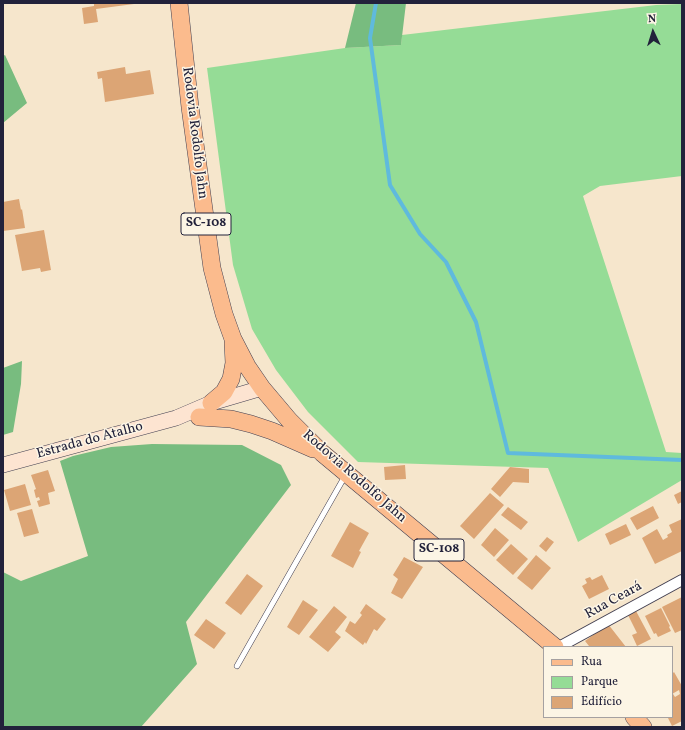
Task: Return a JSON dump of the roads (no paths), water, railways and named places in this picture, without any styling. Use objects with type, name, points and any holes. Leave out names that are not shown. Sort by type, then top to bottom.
[{"type":"main road","name":"Rodovia Rodolfo Jahn","points":[[179,3],[190,107],[210,254],[224,314],[233,339],[247,366],[262,388],[289,420],[322,453],[554,646]]},
{"type":"main road","points":[[211,403],[224,392],[231,379],[234,363],[233,339]]},
{"type":"main road","points":[[199,416],[231,419],[252,424],[322,453]]},
{"type":"main road","points":[[635,718],[643,727]]},
{"type":"street","name":"Estrada do Atalho","points":[[3,465],[176,418],[211,403],[262,388]]},
{"type":"street","name":"Estrada do Atalho","points":[[176,418],[220,412],[238,405],[262,388]]},
{"type":"street","name":"Rua Ceará","points":[[561,646],[682,580]]},
{"type":"lane","points":[[237,666],[346,473]]},
{"type":"waterway","points":[[376,3],[370,38],[390,185],[420,234],[446,262],[476,322],[508,453],[682,460]]}]
